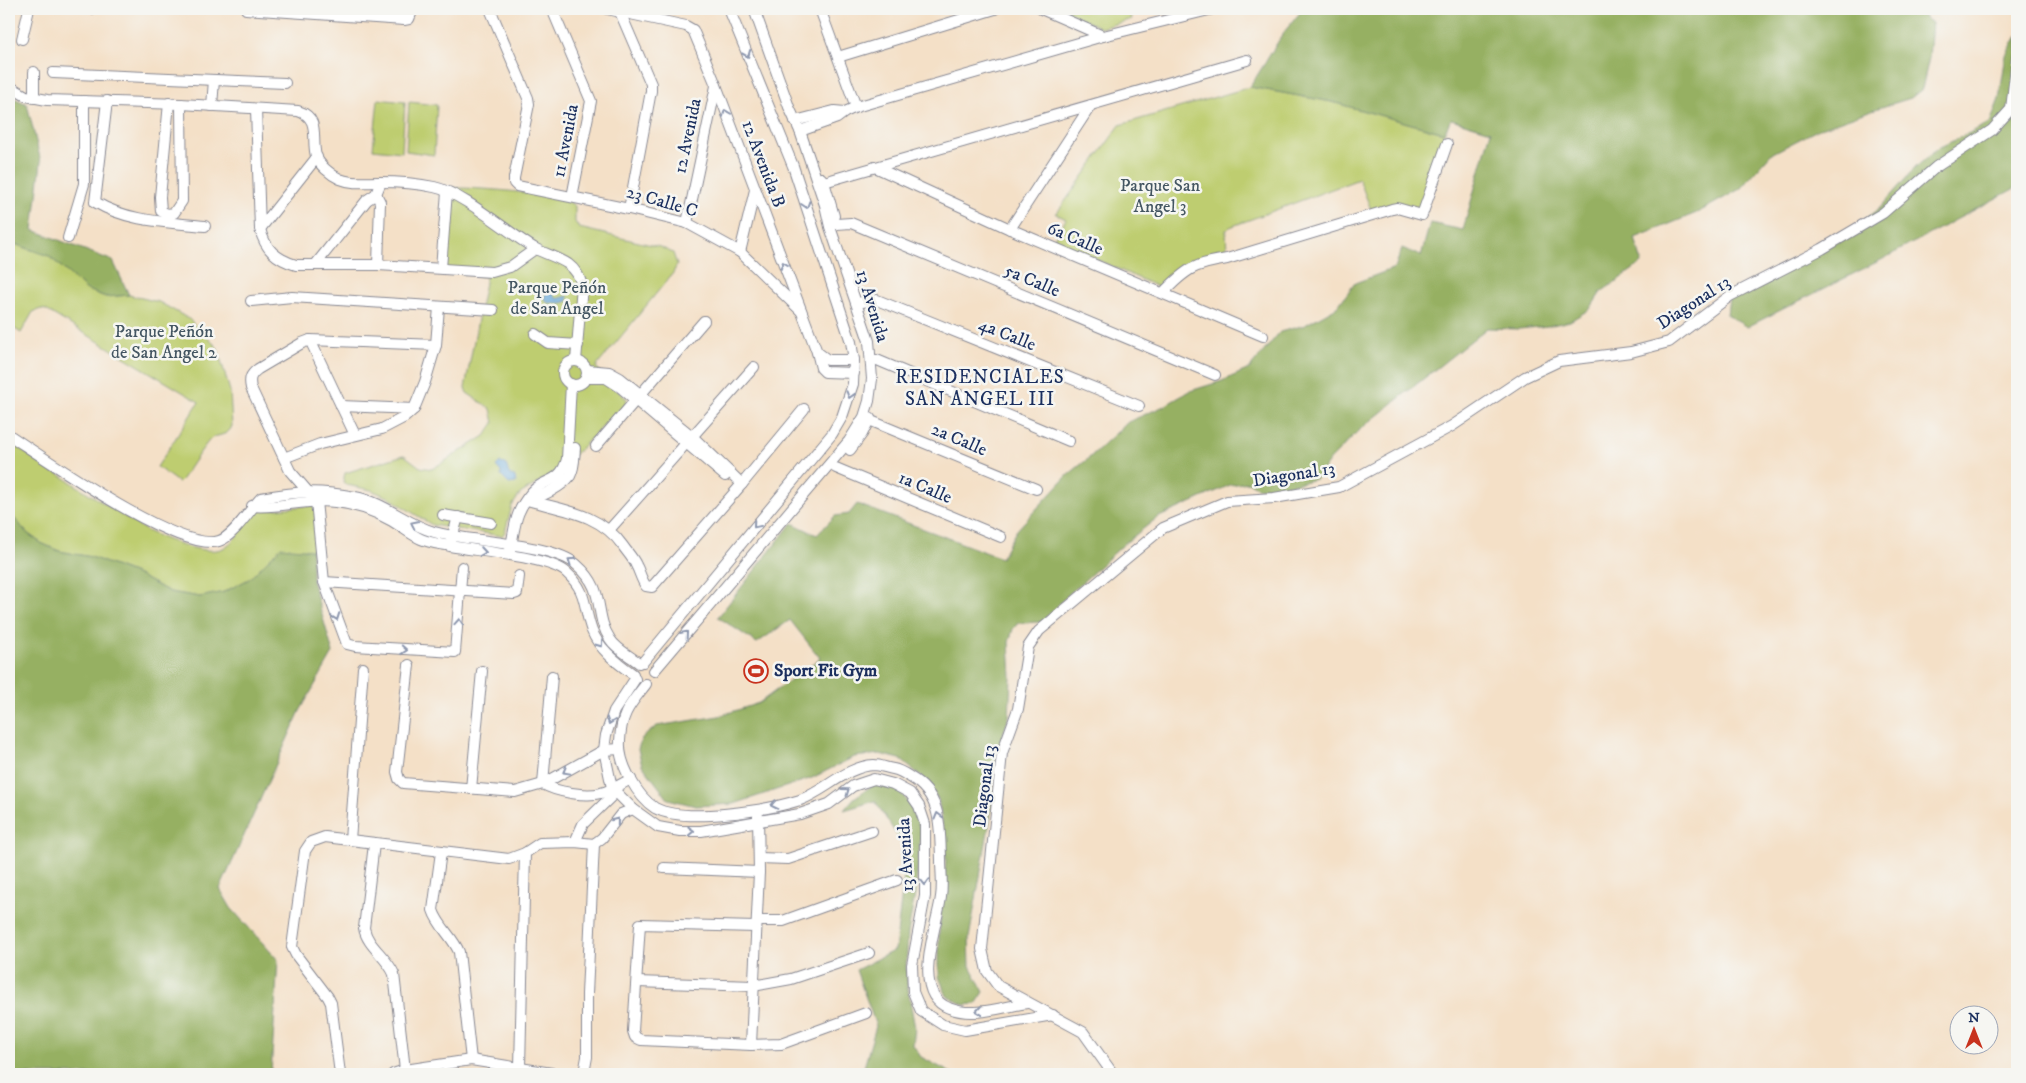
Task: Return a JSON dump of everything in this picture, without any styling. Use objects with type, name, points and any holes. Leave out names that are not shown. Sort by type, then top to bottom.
[{"type":"street","points":[[22,38],[29,9]]},
{"type":"street","points":[[246,9],[353,13],[404,20],[411,14]]},
{"type":"street","name":"23 Calle C","points":[[490,9],[529,104],[514,178],[514,183],[517,186],[687,223],[740,252],[801,311]]},
{"type":"street","name":"11 Avenida","points":[[552,9],[591,101],[572,197]]},
{"type":"street","points":[[607,9],[620,12],[651,84],[629,209]]},
{"type":"street","name":"13 Avenida","points":[[641,663],[832,434],[850,398],[854,373],[854,360],[846,325],[793,166],[728,9]]},
{"type":"street","name":"13 Avenida","points":[[654,671],[849,441],[864,417],[872,379],[869,341],[833,226],[800,130],[789,107],[754,9]]},
{"type":"street","points":[[820,9],[856,107]]},
{"type":"street","points":[[838,57],[995,9]]},
{"type":"street","points":[[1041,9],[1103,36]]},
{"type":"street","points":[[800,130],[837,118],[856,107],[1103,36],[1213,9]]},
{"type":"street","name":"12 Avenida B","points":[[620,12],[686,26],[693,30],[716,85],[823,371],[854,373]]},
{"type":"street","name":"Diagonal 13","points":[[1113,1074],[1082,1032],[998,986],[987,971],[982,949],[1002,753],[1018,710],[1028,647],[1039,631],[1163,528],[1227,501],[1274,498],[1338,487],[1452,426],[1526,377],[1559,361],[1631,352],[1669,342],[1730,296],[1822,249],[1883,213],[1936,167],[1992,130],[2011,109],[2017,57]]},
{"type":"street","points":[[824,182],[1247,60]]},
{"type":"street","points":[[34,72],[34,98]]},
{"type":"street","points":[[53,74],[285,83]]},
{"type":"street","points":[[212,106],[214,80]]},
{"type":"street","name":"12 Avenida","points":[[687,223],[716,85]]},
{"type":"street","points":[[9,86],[26,96],[34,98],[256,108],[306,114],[311,119],[317,157],[330,173],[341,180],[436,187],[447,192],[535,249],[561,260],[579,274],[582,286],[576,360]]},
{"type":"street","points":[[68,238],[84,184],[84,101]]},
{"type":"street","points":[[107,101],[95,202],[121,214],[144,220],[205,226]]},
{"type":"street","points":[[169,104],[160,197],[161,211],[167,214],[174,213],[182,201],[181,104]]},
{"type":"street","points":[[1010,229],[1091,105]]},
{"type":"street","points":[[772,114],[789,107]]},
{"type":"street","points":[[256,108],[260,229],[263,240],[276,257],[296,265],[378,265],[492,272],[502,270],[517,263],[535,249]]},
{"type":"street","points":[[795,120],[834,110],[845,112]]},
{"type":"street","points":[[1163,293],[1188,269],[1203,263],[1228,259],[1392,209],[1397,208],[1422,215],[1447,144]]},
{"type":"street","points":[[260,229],[317,157]]},
{"type":"street","points":[[789,513],[805,505],[862,434],[869,420],[876,388],[878,360],[874,338],[862,302],[833,226],[824,182],[811,166],[798,161],[793,166]]},
{"type":"street","name":"6a Calle","points":[[875,167],[1010,229],[1263,336]]},
{"type":"street","points":[[316,264],[367,200],[376,194],[381,182]]},
{"type":"street","points":[[740,252],[755,190]]},
{"type":"street","points":[[441,268],[447,192]]},
{"type":"street","points":[[376,194],[380,202],[378,265]]},
{"type":"street","name":"5a Calle","points":[[833,226],[851,224],[1215,375]]},
{"type":"street","points":[[814,231],[833,226]]},
{"type":"street","points":[[251,301],[292,297],[493,310]]},
{"type":"street","name":"4a Calle","points":[[862,302],[878,300],[1139,406]]},
{"type":"street","points":[[284,458],[307,448],[382,429],[405,417],[414,409],[425,382],[436,345],[439,307]]},
{"type":"street","points":[[596,446],[704,320]]},
{"type":"street","points":[[535,334],[548,342],[578,345]]},
{"type":"street","points":[[436,345],[310,340],[258,369],[252,373],[249,380],[290,471],[316,501],[324,582],[347,644],[455,652],[457,646],[462,567]]},
{"type":"street","points":[[310,340],[355,435]]},
{"type":"street","points":[[817,352],[828,360],[854,360]]},
{"type":"street","points":[[574,384],[565,380],[563,373],[564,367],[569,362],[576,360],[581,362],[587,374]]},
{"type":"street","points":[[878,360],[1069,441]]},
{"type":"street","points":[[609,530],[754,367]]},
{"type":"street","points":[[574,384],[587,374],[606,378],[638,398],[690,440],[740,486]]},
{"type":"street","points":[[509,556],[517,512],[527,500],[538,498],[569,476],[574,464],[574,384]]},
{"type":"street","points":[[341,406],[414,409]]},
{"type":"street","points":[[527,500],[577,512],[609,530],[637,565],[646,586],[652,587],[804,409]]},
{"type":"street","name":"2a Calle","points":[[869,420],[1036,489]]},
{"type":"street","points":[[9,435],[125,509],[190,539],[206,542],[219,541],[230,533],[252,506],[261,498],[308,491],[358,497],[382,506],[418,527],[451,541],[509,556],[550,563],[566,571],[581,590],[586,602],[592,631],[600,646],[638,682],[646,684],[652,680],[654,671],[650,664],[641,663],[611,641],[603,627],[596,591],[588,575],[576,563],[559,554],[512,545],[451,541],[423,540],[391,521],[354,505],[316,501],[264,507],[252,506]]},
{"type":"street","name":"1a Calle","points":[[836,468],[1001,537]]},
{"type":"street","points":[[443,514],[491,523]]},
{"type":"street","points":[[451,541],[458,517]]},
{"type":"street","points":[[324,582],[517,593],[519,576]]},
{"type":"street","points":[[613,790],[604,750],[606,735],[614,711],[634,677],[634,668],[641,663]]},
{"type":"street","points":[[409,665],[398,772],[399,779],[403,783],[515,792],[543,784],[604,750],[620,749]]},
{"type":"street","points":[[350,840],[363,668]]},
{"type":"street","points":[[471,789],[482,671]]},
{"type":"street","points":[[543,784],[552,676]]},
{"type":"street","name":"13 Avenida","points":[[646,684],[624,714],[620,749],[630,780],[640,796],[655,808],[676,815],[698,816],[757,809],[800,800],[847,773],[874,765],[898,770],[919,782],[932,799],[940,822],[942,896],[928,962],[930,988],[936,1000],[949,1008],[972,1013],[1027,1003]]},
{"type":"street","name":"13 Avenida","points":[[613,790],[633,809],[658,827],[680,831],[701,831],[800,814],[829,804],[853,786],[874,779],[893,784],[910,793],[919,806],[925,824],[925,896],[912,965],[912,992],[922,1011],[943,1025],[965,1030],[1053,1015]]},
{"type":"street","points":[[543,784],[559,791],[602,793],[613,790],[630,780]]},
{"type":"street","points":[[575,842],[583,824],[613,790]]},
{"type":"street","points":[[340,1074],[331,1003],[328,996],[296,955],[292,946],[305,851],[311,842],[324,837],[509,860],[540,843],[575,842],[594,844],[599,841],[621,814],[633,809]]},
{"type":"street","points":[[751,1045],[759,872],[759,821],[757,809]]},
{"type":"street","points":[[729,813],[732,826]]},
{"type":"street","points":[[759,858],[788,859],[872,831]]},
{"type":"street","points":[[374,844],[364,928],[365,936],[390,964],[394,974],[405,1070]]},
{"type":"street","points":[[578,1074],[584,1073],[587,1057],[587,994],[594,844]]},
{"type":"street","points":[[441,852],[433,910],[454,941],[459,952],[471,1060]]},
{"type":"street","points":[[520,1067],[524,853]]},
{"type":"street","points":[[664,868],[759,872]]},
{"type":"street","points":[[866,1013],[781,1044],[751,1045],[641,1040],[635,1037],[633,1032],[640,924],[756,924],[783,921],[897,880]]},
{"type":"street","points":[[637,982],[753,986],[791,980],[869,953]]},
{"type":"street","points":[[393,1074],[405,1070],[471,1060],[558,1074]]},
{"type":"green space","points":[[1063,9],[1128,9],[1132,19],[1101,28]]},
{"type":"green space","points":[[1303,9],[1914,9],[1932,23],[1929,58],[1922,89],[1911,98],[1821,128],[1771,154],[1740,189],[1699,212],[1635,238],[1642,263],[1601,292],[1590,309],[1570,321],[1548,326],[1519,329],[1487,328],[1358,431],[1330,460],[1316,479],[1280,487],[1258,488],[1248,482],[1230,485],[1157,518],[1124,544],[1042,622],[1018,623],[1013,629],[1009,642],[1011,677],[1009,717],[996,755],[990,820],[969,938],[970,966],[984,992],[976,1004],[964,1005],[947,996],[939,977],[939,934],[946,859],[938,799],[922,777],[900,759],[880,754],[854,757],[812,778],[734,804],[696,806],[668,799],[642,765],[638,749],[642,738],[657,726],[719,716],[759,703],[820,658],[790,620],[757,643],[718,617],[792,523],[817,535],[835,516],[849,514],[857,504],[1001,558],[1016,531],[1068,475],[1128,422],[1164,406],[1190,391],[1222,381],[1249,369],[1280,332],[1305,325],[1337,307],[1355,283],[1395,268],[1402,248],[1421,256],[1430,223],[1463,230],[1491,131],[1451,119],[1444,133],[1332,102],[1250,87],[1284,32]]},
{"type":"green space","points":[[2017,36],[2017,187],[1881,260],[1747,327],[1727,315],[1729,297],[1850,231],[1879,209],[1915,168],[1938,148],[1990,123],[1999,99],[2006,55]]},
{"type":"green space","name":"Parque San Angel 3","points":[[1250,87],[1332,102],[1444,133],[1419,210],[1372,212],[1359,179],[1230,227],[1226,230],[1227,254],[1207,258],[1188,265],[1158,287],[1053,240],[1066,219],[1056,214],[1120,125]]},
{"type":"green space","points":[[9,96],[27,104],[41,162],[33,230],[113,261],[129,295],[106,297],[87,290],[49,256],[9,242]]},
{"type":"green space","points":[[378,99],[405,102],[402,152],[373,149]]},
{"type":"green space","points":[[409,102],[437,105],[434,155],[406,151]]},
{"type":"green space","name":"Parque Peñón de San Angel","points":[[450,189],[519,192],[567,201],[575,206],[575,222],[579,228],[660,247],[673,253],[677,265],[673,273],[596,367],[610,384],[627,399],[626,404],[561,468],[520,494],[512,506],[505,532],[502,536],[432,525],[388,497],[371,490],[347,485],[343,482],[345,473],[404,455],[420,467],[432,469],[485,436],[494,423],[491,409],[467,393],[465,388],[486,277],[446,270]]},
{"type":"green space","name":"Parque Peñón de San Angel 2","points":[[9,242],[49,256],[87,290],[106,297],[129,295],[159,302],[189,319],[217,347],[230,391],[232,426],[226,433],[209,441],[179,483],[157,467],[199,402],[46,310],[41,309],[33,312],[21,333],[9,325]]},
{"type":"green space","points":[[9,442],[147,531],[186,546],[218,550],[234,540],[256,511],[316,505],[315,547],[312,550],[281,548],[249,579],[224,592],[200,597],[170,592],[138,575],[91,557],[59,551],[41,543],[27,533],[9,512]]},
{"type":"green space","points":[[9,512],[27,533],[41,543],[59,551],[91,557],[138,575],[170,592],[200,597],[224,592],[249,579],[281,547],[312,550],[312,580],[333,653],[300,711],[220,889],[231,908],[278,960],[271,1074],[9,1074]]},
{"type":"green space","points":[[876,783],[901,792],[914,812],[921,832],[915,895],[908,933],[906,969],[915,1028],[913,1045],[921,1057],[953,1074],[862,1074],[876,1026],[856,970],[895,950],[907,851],[875,801],[844,810],[854,798]]},
{"type":"water","points":[[546,293],[552,293],[557,299],[568,296],[568,301],[548,303],[544,298]]},
{"type":"water","points":[[499,463],[506,464],[509,474],[515,477],[516,483],[509,484],[501,476],[501,472],[496,466]]},
{"type":"place","name":"Sport Fit Gym","points":[[756,671]]},
{"type":"district","name":"RESIDENCIALES SAN ANGEL III","points":[[980,388]]}]
